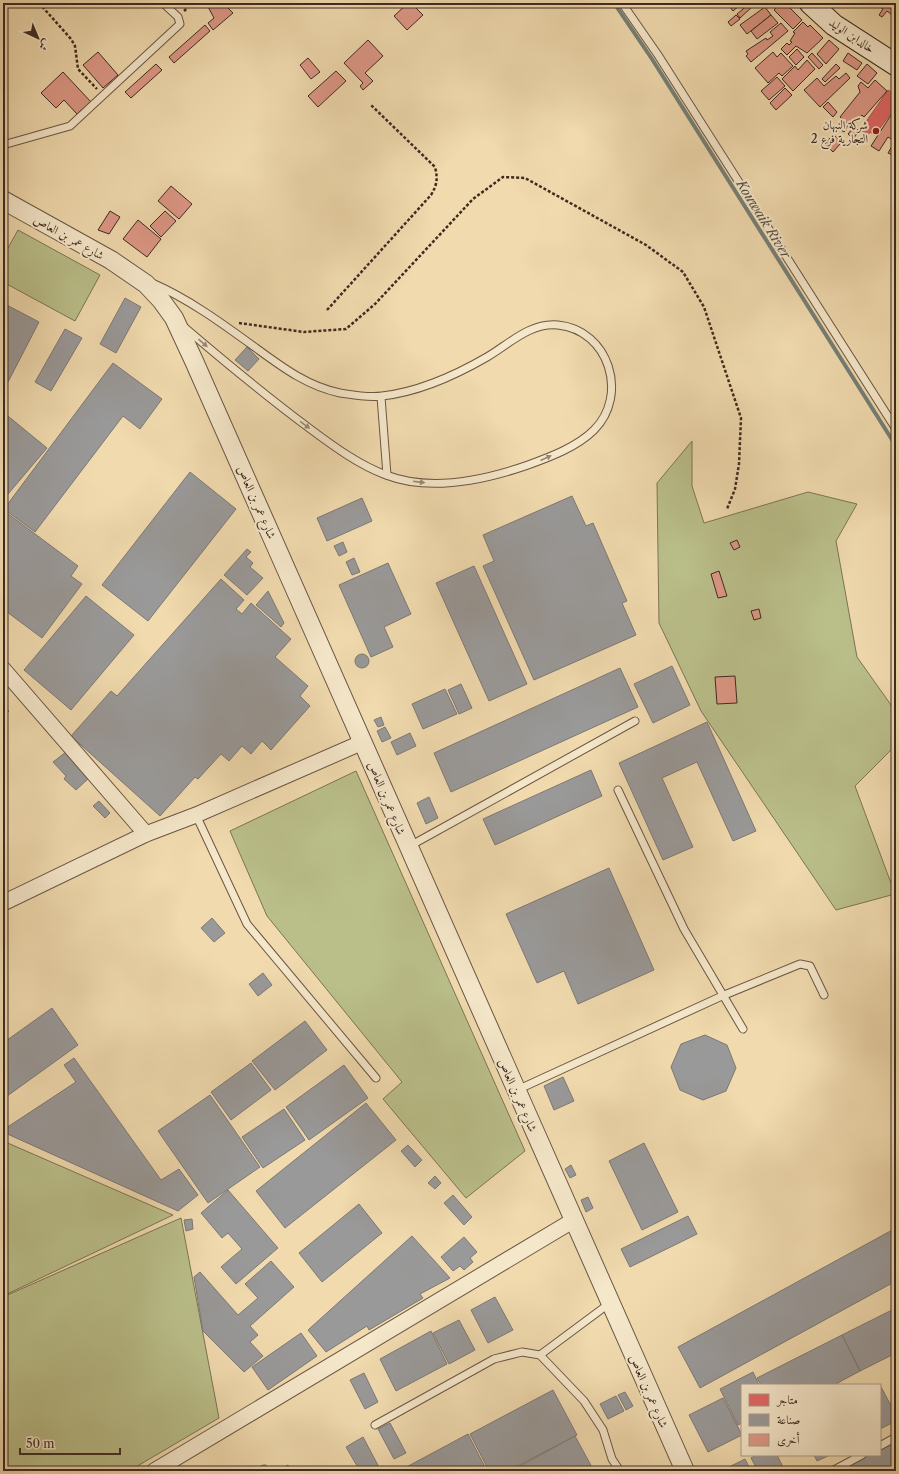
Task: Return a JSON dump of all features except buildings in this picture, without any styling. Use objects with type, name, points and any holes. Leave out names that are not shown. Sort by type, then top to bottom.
[{"type":"main road","name":"خالدابن الوليد","points":[[810,3],[834,25],[896,65]]},
{"type":"street","name":"شارع عمر بن العاص","points":[[3,200],[111,260],[154,292],[174,318],[194,360],[363,742],[408,848],[517,1090],[685,1471]]},
{"type":"street","points":[[3,670],[146,834]]},
{"type":"street","points":[[3,903],[146,834],[196,815],[363,742]]},
{"type":"street","points":[[154,1471],[574,1220]]},
{"type":"lane","points":[[3,145],[70,126],[180,24],[178,17],[163,3]]},
{"type":"lane","points":[[622,3],[658,55],[896,429]]},
{"type":"lane","points":[[137,278],[178,295],[289,372],[323,389],[340,393],[381,397],[418,388],[453,374],[486,358],[529,330],[548,324],[572,328],[593,341],[607,361],[612,385],[608,409],[594,430],[578,442],[537,462],[493,475],[448,482],[426,483],[387,475],[354,459],[295,418],[238,373],[174,318]]},
{"type":"lane","points":[[381,397],[387,475]]},
{"type":"lane","points":[[408,848],[635,721]]},
{"type":"lane","points":[[618,790],[684,930],[743,1029]]},
{"type":"lane","points":[[196,815],[247,924],[376,1078]]},
{"type":"lane","points":[[517,1090],[722,996],[800,964],[805,964],[813,970],[824,995]]},
{"type":"lane","points":[[540,1355],[610,1303]]},
{"type":"lane","points":[[375,1426],[494,1359],[522,1352],[540,1355],[584,1402],[603,1430],[612,1459],[620,1471]]},
{"type":"lane","points":[[881,1445],[896,1437]]},
{"type":"lane","points":[[832,1471],[860,1456]]},
{"type":"path","points":[[39,3],[71,39],[75,46],[78,69],[103,95]]},
{"type":"path","points":[[327,310],[431,195],[436,186],[438,177],[435,167],[371,104]]},
{"type":"path","points":[[215,320],[304,332],[346,329],[375,304],[473,198],[503,177],[525,178],[646,245],[683,272],[704,307],[741,418],[739,464],[735,489],[727,509]]},
{"type":"green space","points":[[18,230],[100,275],[75,321],[3,282],[3,257]]},
{"type":"green space","points":[[692,441],[692,486],[704,523],[808,492],[857,504],[836,541],[857,657],[896,712],[896,745],[855,786],[895,894],[836,910],[701,711],[659,623],[657,483]]},
{"type":"green space","points":[[356,771],[525,1151],[466,1198],[383,1099],[402,1082],[267,916],[230,831]]},
{"type":"green space","points":[[3,1141],[173,1215],[3,1296]]},
{"type":"green space","points":[[181,1218],[219,1418],[129,1471],[4,1471],[3,1297]]},
{"type":"waterway","name":"Kouwaik River","points":[[614,3],[652,59],[896,446]]},
{"type":"place","name":"شركة النبهان التجارية فرع 2","points":[[876,131]]}]
